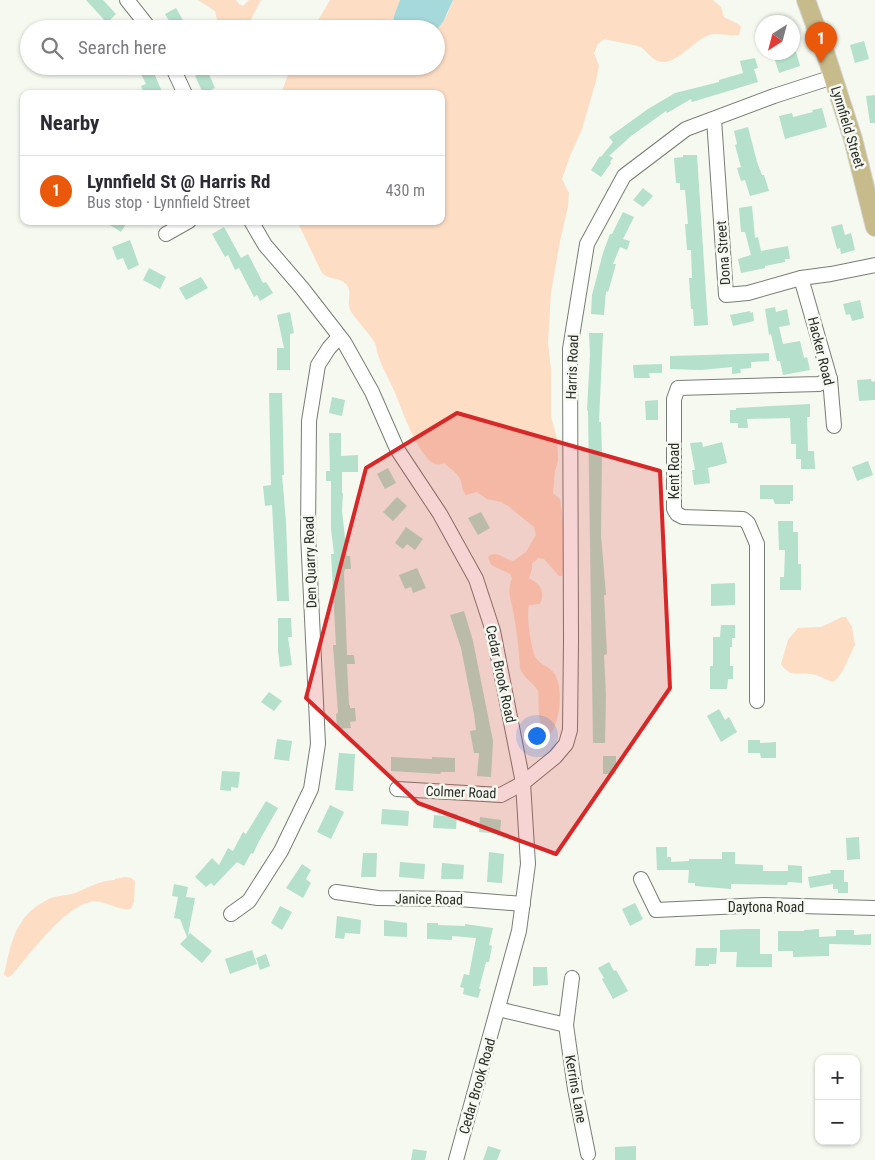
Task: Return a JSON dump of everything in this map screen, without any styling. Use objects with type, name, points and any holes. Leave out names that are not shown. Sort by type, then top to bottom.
[{"type":"main road","name":"Lynnfield Street","points":[[806,0],[853,139],[868,176],[875,227]]},
{"type":"street","points":[[127,0],[143,20]]},
{"type":"street","points":[[176,75],[183,90]]},
{"type":"street","name":"Harris Road","points":[[523,783],[561,751],[566,744],[570,730],[572,476],[570,349],[587,244],[624,176],[686,129],[774,96],[833,77]]},
{"type":"street","name":"Dona Street","points":[[714,118],[726,295],[748,293],[801,278],[832,274],[875,264]]},
{"type":"street","points":[[166,234],[182,225]]},
{"type":"street","points":[[253,225],[264,245],[302,288],[339,337]]},
{"type":"street","name":"Hacker Road","points":[[801,278],[830,379],[834,426]]},
{"type":"street","name":"Cedar Brook Road","points":[[339,337],[372,392],[398,449],[440,514],[476,579],[493,631],[523,783],[528,864],[519,931],[456,1160]]},
{"type":"street","name":"Den Quarry Road","points":[[231,914],[249,901],[281,851],[311,789],[318,744],[308,534],[309,421],[318,365],[339,337]]},
{"type":"street","name":"Kent Road","points":[[757,700],[757,544],[748,523],[743,519],[684,517],[677,514],[674,509],[674,399],[678,388],[819,384],[830,379]]},
{"type":"street","name":"Colmer Road","points":[[397,789],[501,795],[523,783]]},
{"type":"street","name":"Daytona Road","points":[[641,879],[656,910],[763,905],[875,908]]},
{"type":"street","name":"Janice Road","points":[[336,892],[378,898],[458,899],[523,904]]},
{"type":"street","name":"Kerrins Lane","points":[[572,978],[566,1024],[575,1089],[588,1154]]},
{"type":"street","points":[[498,1009],[566,1024]]},
{"type":"highlighted area","points":[[457,413],[660,471],[670,688],[556,854],[418,803],[306,698],[366,468]]},
{"type":"shaded area","points":[[198,0],[236,0],[243,6],[249,0],[261,0],[251,20],[217,20],[215,11]]},
{"type":"shaded area","points":[[330,0],[400,0],[393,20],[318,20]]},
{"type":"shaded area","points":[[453,0],[713,0],[721,7],[724,17],[740,25],[741,28],[739,35],[709,35],[674,59],[663,62],[656,61],[640,47],[604,39],[598,44],[594,53],[599,66],[596,81],[582,129],[562,179],[569,193],[568,207],[551,293],[548,342],[551,370],[551,416],[557,439],[558,454],[553,493],[560,499],[564,527],[564,573],[562,576],[559,576],[544,559],[538,558],[532,564],[529,578],[539,585],[542,592],[540,604],[529,605],[528,610],[532,647],[536,658],[554,673],[559,687],[560,704],[556,722],[550,735],[545,732],[540,722],[538,691],[523,675],[520,668],[516,629],[509,593],[512,578],[510,574],[491,565],[488,557],[497,554],[513,561],[526,552],[536,535],[534,527],[501,502],[487,499],[477,492],[466,495],[455,472],[444,463],[436,464],[421,450],[377,354],[375,343],[350,310],[348,286],[340,280],[328,277],[322,273],[299,225],[445,225],[445,90],[282,90],[288,75],[445,75],[445,20],[443,20]]},
{"type":"shaded area","points":[[846,617],[852,627],[855,645],[842,672],[835,681],[832,682],[812,674],[794,674],[784,668],[781,664],[788,640],[798,628],[821,627]]},
{"type":"shaded area","points":[[125,877],[135,881],[134,902],[131,909],[95,902],[80,906],[58,922],[12,975],[8,977],[4,975],[16,931],[29,913],[52,898],[75,893],[99,883]]},
{"type":"water","points":[[400,0],[453,0],[444,20],[393,20]]},
{"type":"building","points":[[86,0],[103,0],[116,14],[110,20],[104,20]]},
{"type":"building","points":[[176,8],[183,20],[169,20],[165,14]]},
{"type":"building","points":[[864,41],[869,59],[855,63],[850,45]]},
{"type":"building","points":[[755,58],[758,68],[754,69],[758,82],[692,102],[691,99],[667,113],[666,111],[631,136],[609,156],[613,158],[601,177],[591,170],[600,156],[613,142],[609,137],[648,109],[675,93],[719,82],[719,80],[743,73],[740,61]]},
{"type":"building","points":[[775,60],[798,60],[800,66],[779,73]]},
{"type":"building","points":[[142,75],[155,75],[161,90],[142,90],[141,86],[146,84]]},
{"type":"building","points":[[209,75],[215,88],[202,90],[195,76]]},
{"type":"building","points":[[875,95],[875,123],[870,123],[866,96]]},
{"type":"building","points":[[822,108],[827,127],[785,139],[779,116],[792,113],[793,117]]},
{"type":"building","points":[[748,127],[757,162],[769,191],[750,196],[745,180],[741,181],[737,168],[741,167],[735,145],[737,144],[734,131]]},
{"type":"building","points":[[683,155],[697,155],[708,325],[694,326],[693,309],[691,309],[689,278],[692,278],[691,250],[687,250],[685,224],[688,224],[685,190],[680,190],[680,183],[676,183],[674,158],[683,157]]},
{"type":"building","points":[[643,188],[653,196],[643,207],[633,200]]},
{"type":"building","points":[[752,206],[755,238],[758,237],[761,251],[788,246],[790,259],[785,259],[785,262],[765,266],[765,268],[741,273],[738,259],[751,255],[745,232],[741,232],[739,208]]},
{"type":"building","points":[[623,212],[634,217],[623,239],[630,241],[627,250],[620,247],[613,264],[616,264],[608,292],[606,291],[604,315],[591,314],[592,295],[603,253],[610,234],[612,234]]},
{"type":"building","points":[[842,224],[845,235],[851,233],[855,250],[841,254],[840,248],[837,249],[831,227]]},
{"type":"building","points":[[110,225],[125,225],[121,232]]},
{"type":"building","points":[[224,227],[241,258],[248,254],[263,283],[266,282],[273,293],[260,301],[257,295],[254,297],[239,268],[235,270],[228,255],[225,257],[212,234]]},
{"type":"building","points":[[130,240],[139,265],[128,270],[123,258],[117,260],[112,247]]},
{"type":"building","points":[[149,268],[166,277],[160,289],[143,280]]},
{"type":"building","points":[[201,277],[208,288],[186,300],[179,288]]},
{"type":"building","points":[[860,300],[864,318],[852,321],[850,314],[846,315],[843,304]]},
{"type":"building","points":[[775,307],[776,312],[787,309],[790,325],[779,327],[783,344],[800,341],[804,358],[807,357],[810,370],[783,375],[780,361],[777,361],[771,334],[769,335],[765,309]]},
{"type":"building","points":[[750,311],[750,313],[753,312],[754,321],[733,326],[730,315]]},
{"type":"building","points":[[290,312],[294,333],[290,334],[290,370],[277,370],[277,348],[284,348],[277,315]]},
{"type":"building","points":[[589,333],[603,333],[599,422],[601,422],[602,456],[601,535],[606,595],[604,595],[607,654],[604,655],[606,695],[605,743],[593,743],[587,410],[590,355]]},
{"type":"building","points":[[769,353],[769,361],[751,362],[751,368],[740,369],[741,373],[732,374],[732,367],[701,370],[670,369],[670,356]]},
{"type":"building","points":[[662,364],[662,373],[649,373],[650,378],[634,378],[633,365]]},
{"type":"building","points":[[871,379],[872,382],[875,381],[875,400],[859,401],[857,380]]},
{"type":"building","points":[[269,393],[282,393],[284,475],[282,475],[289,601],[277,601],[272,505],[265,506],[263,486],[271,485]]},
{"type":"building","points":[[332,397],[345,400],[342,416],[329,413]]},
{"type":"building","points":[[658,400],[658,420],[646,420],[645,401]]},
{"type":"building","points":[[810,404],[810,417],[807,417],[808,451],[814,451],[815,469],[801,469],[801,459],[796,459],[796,444],[791,444],[790,418],[747,419],[748,428],[738,428],[738,423],[730,423],[730,410],[736,410],[736,408]]},
{"type":"building","points":[[329,433],[341,433],[341,456],[358,455],[358,472],[342,472],[342,511],[347,556],[350,556],[351,569],[345,569],[344,573],[347,655],[354,655],[355,664],[347,664],[349,705],[350,708],[355,708],[356,721],[350,722],[351,728],[337,729],[336,714],[338,713],[333,645],[336,645],[331,554],[334,554],[331,529],[331,481],[326,481],[326,471],[330,471]]},
{"type":"building","points":[[702,442],[703,447],[722,442],[727,463],[708,468],[710,483],[694,485],[692,470],[695,470],[690,443]]},
{"type":"building","points":[[868,461],[873,475],[857,481],[852,467]]},
{"type":"building","points":[[388,468],[396,483],[385,489],[377,474]]},
{"type":"building","points":[[760,485],[793,485],[793,501],[790,501],[790,504],[775,504],[773,499],[760,499]]},
{"type":"building","points":[[397,497],[407,506],[393,521],[383,512]]},
{"type":"building","points":[[481,512],[490,528],[478,535],[468,518]]},
{"type":"building","points":[[778,521],[793,521],[793,532],[798,532],[798,564],[801,564],[801,590],[780,590],[780,577],[784,577],[785,550],[779,550]]},
{"type":"building","points":[[406,527],[423,539],[415,550],[407,544],[403,549],[395,543]]},
{"type":"building","points":[[417,568],[426,588],[413,593],[411,587],[405,589],[399,575]]},
{"type":"building","points":[[735,583],[735,605],[711,606],[711,584]]},
{"type":"building","points":[[464,611],[473,641],[493,741],[491,777],[477,776],[479,753],[474,753],[470,731],[476,730],[474,714],[461,648],[450,615]]},
{"type":"building","points":[[278,618],[291,618],[292,637],[288,637],[292,665],[280,667],[278,651]]},
{"type":"building","points":[[721,625],[735,625],[735,638],[732,638],[732,647],[730,647],[730,666],[733,666],[733,679],[728,679],[727,689],[710,689],[710,666],[713,666],[713,637],[720,637]]},
{"type":"building","points":[[269,692],[282,701],[274,711],[261,702]]},
{"type":"building","points":[[719,709],[725,720],[729,717],[737,732],[721,742],[707,716]]},
{"type":"building","points":[[277,739],[292,741],[289,761],[274,759]]},
{"type":"building","points":[[748,740],[760,740],[760,743],[776,742],[776,758],[761,758],[760,753],[748,753]]},
{"type":"building","points":[[339,753],[355,754],[353,791],[335,790]]},
{"type":"building","points":[[603,756],[616,756],[616,774],[603,774]]},
{"type":"building","points":[[391,757],[455,758],[455,772],[441,772],[440,774],[391,771]]},
{"type":"building","points":[[222,771],[240,772],[238,788],[231,787],[231,791],[220,790]]},
{"type":"building","points":[[266,801],[278,808],[253,854],[251,853],[244,866],[237,862],[214,886],[211,883],[206,887],[195,877],[212,858],[219,865],[228,848],[233,851],[243,832],[246,834]]},
{"type":"building","points":[[330,805],[344,812],[331,839],[317,832]]},
{"type":"building","points":[[382,809],[409,811],[408,826],[381,824]]},
{"type":"building","points":[[446,813],[457,814],[456,829],[433,828],[434,815],[446,816]]},
{"type":"building","points":[[480,817],[501,820],[500,834],[479,832]]},
{"type":"building","points":[[859,837],[860,859],[847,860],[846,838]]},
{"type":"building","points":[[656,847],[667,847],[667,857],[671,857],[671,862],[689,861],[689,859],[722,859],[722,852],[735,852],[735,864],[763,865],[763,871],[788,871],[788,865],[802,866],[802,883],[788,882],[787,885],[731,884],[731,889],[695,886],[695,883],[688,883],[689,870],[657,870]]},
{"type":"building","points":[[489,852],[504,854],[502,883],[487,882]]},
{"type":"building","points":[[363,853],[377,853],[376,877],[361,877]]},
{"type":"building","points":[[400,862],[425,864],[424,879],[399,877]]},
{"type":"building","points":[[442,863],[464,865],[463,879],[441,879]]},
{"type":"building","points":[[302,864],[311,870],[306,879],[311,883],[303,898],[286,888]]},
{"type":"building","points":[[830,870],[844,870],[844,882],[848,882],[848,893],[838,893],[838,889],[833,889],[833,884],[810,888],[808,877],[831,873]]},
{"type":"building","points":[[174,884],[188,887],[186,897],[195,898],[188,935],[190,933],[212,951],[202,963],[180,944],[187,937],[180,919],[174,918],[178,897],[172,896]]},
{"type":"building","points":[[635,903],[643,919],[630,926],[622,909]]},
{"type":"building","points":[[280,906],[292,912],[282,930],[271,923]]},
{"type":"building","points":[[337,916],[361,920],[360,934],[345,933],[344,939],[335,938]]},
{"type":"building","points":[[384,920],[407,923],[407,937],[384,936]]},
{"type":"building","points":[[427,923],[465,926],[465,924],[493,928],[489,945],[492,946],[489,962],[486,962],[478,998],[463,994],[464,988],[460,987],[464,974],[469,975],[476,938],[452,936],[452,940],[427,939]]},
{"type":"building","points":[[760,929],[760,954],[772,954],[772,967],[736,967],[737,952],[720,952],[720,930]]},
{"type":"building","points":[[819,929],[819,937],[836,936],[836,930],[854,930],[854,935],[871,934],[871,945],[829,944],[829,956],[793,957],[793,951],[778,951],[778,931]]},
{"type":"building","points":[[696,948],[717,948],[716,964],[695,966]]},
{"type":"building","points":[[252,950],[257,964],[230,974],[225,959]]},
{"type":"building","points":[[266,954],[270,966],[260,970],[256,958]]},
{"type":"building","points":[[609,962],[628,991],[613,999],[598,968]]},
{"type":"building","points":[[533,967],[547,967],[548,985],[533,986]]},
{"type":"building","points":[[488,1146],[501,1150],[497,1160],[483,1160]]},
{"type":"building","points":[[636,1146],[636,1160],[615,1160],[615,1147]]},
{"type":"building","points":[[413,1149],[427,1151],[425,1160],[411,1160]]},
{"type":"place","name":"Lynnfield St @ Harris Rd","points":[[821,63]]}]
